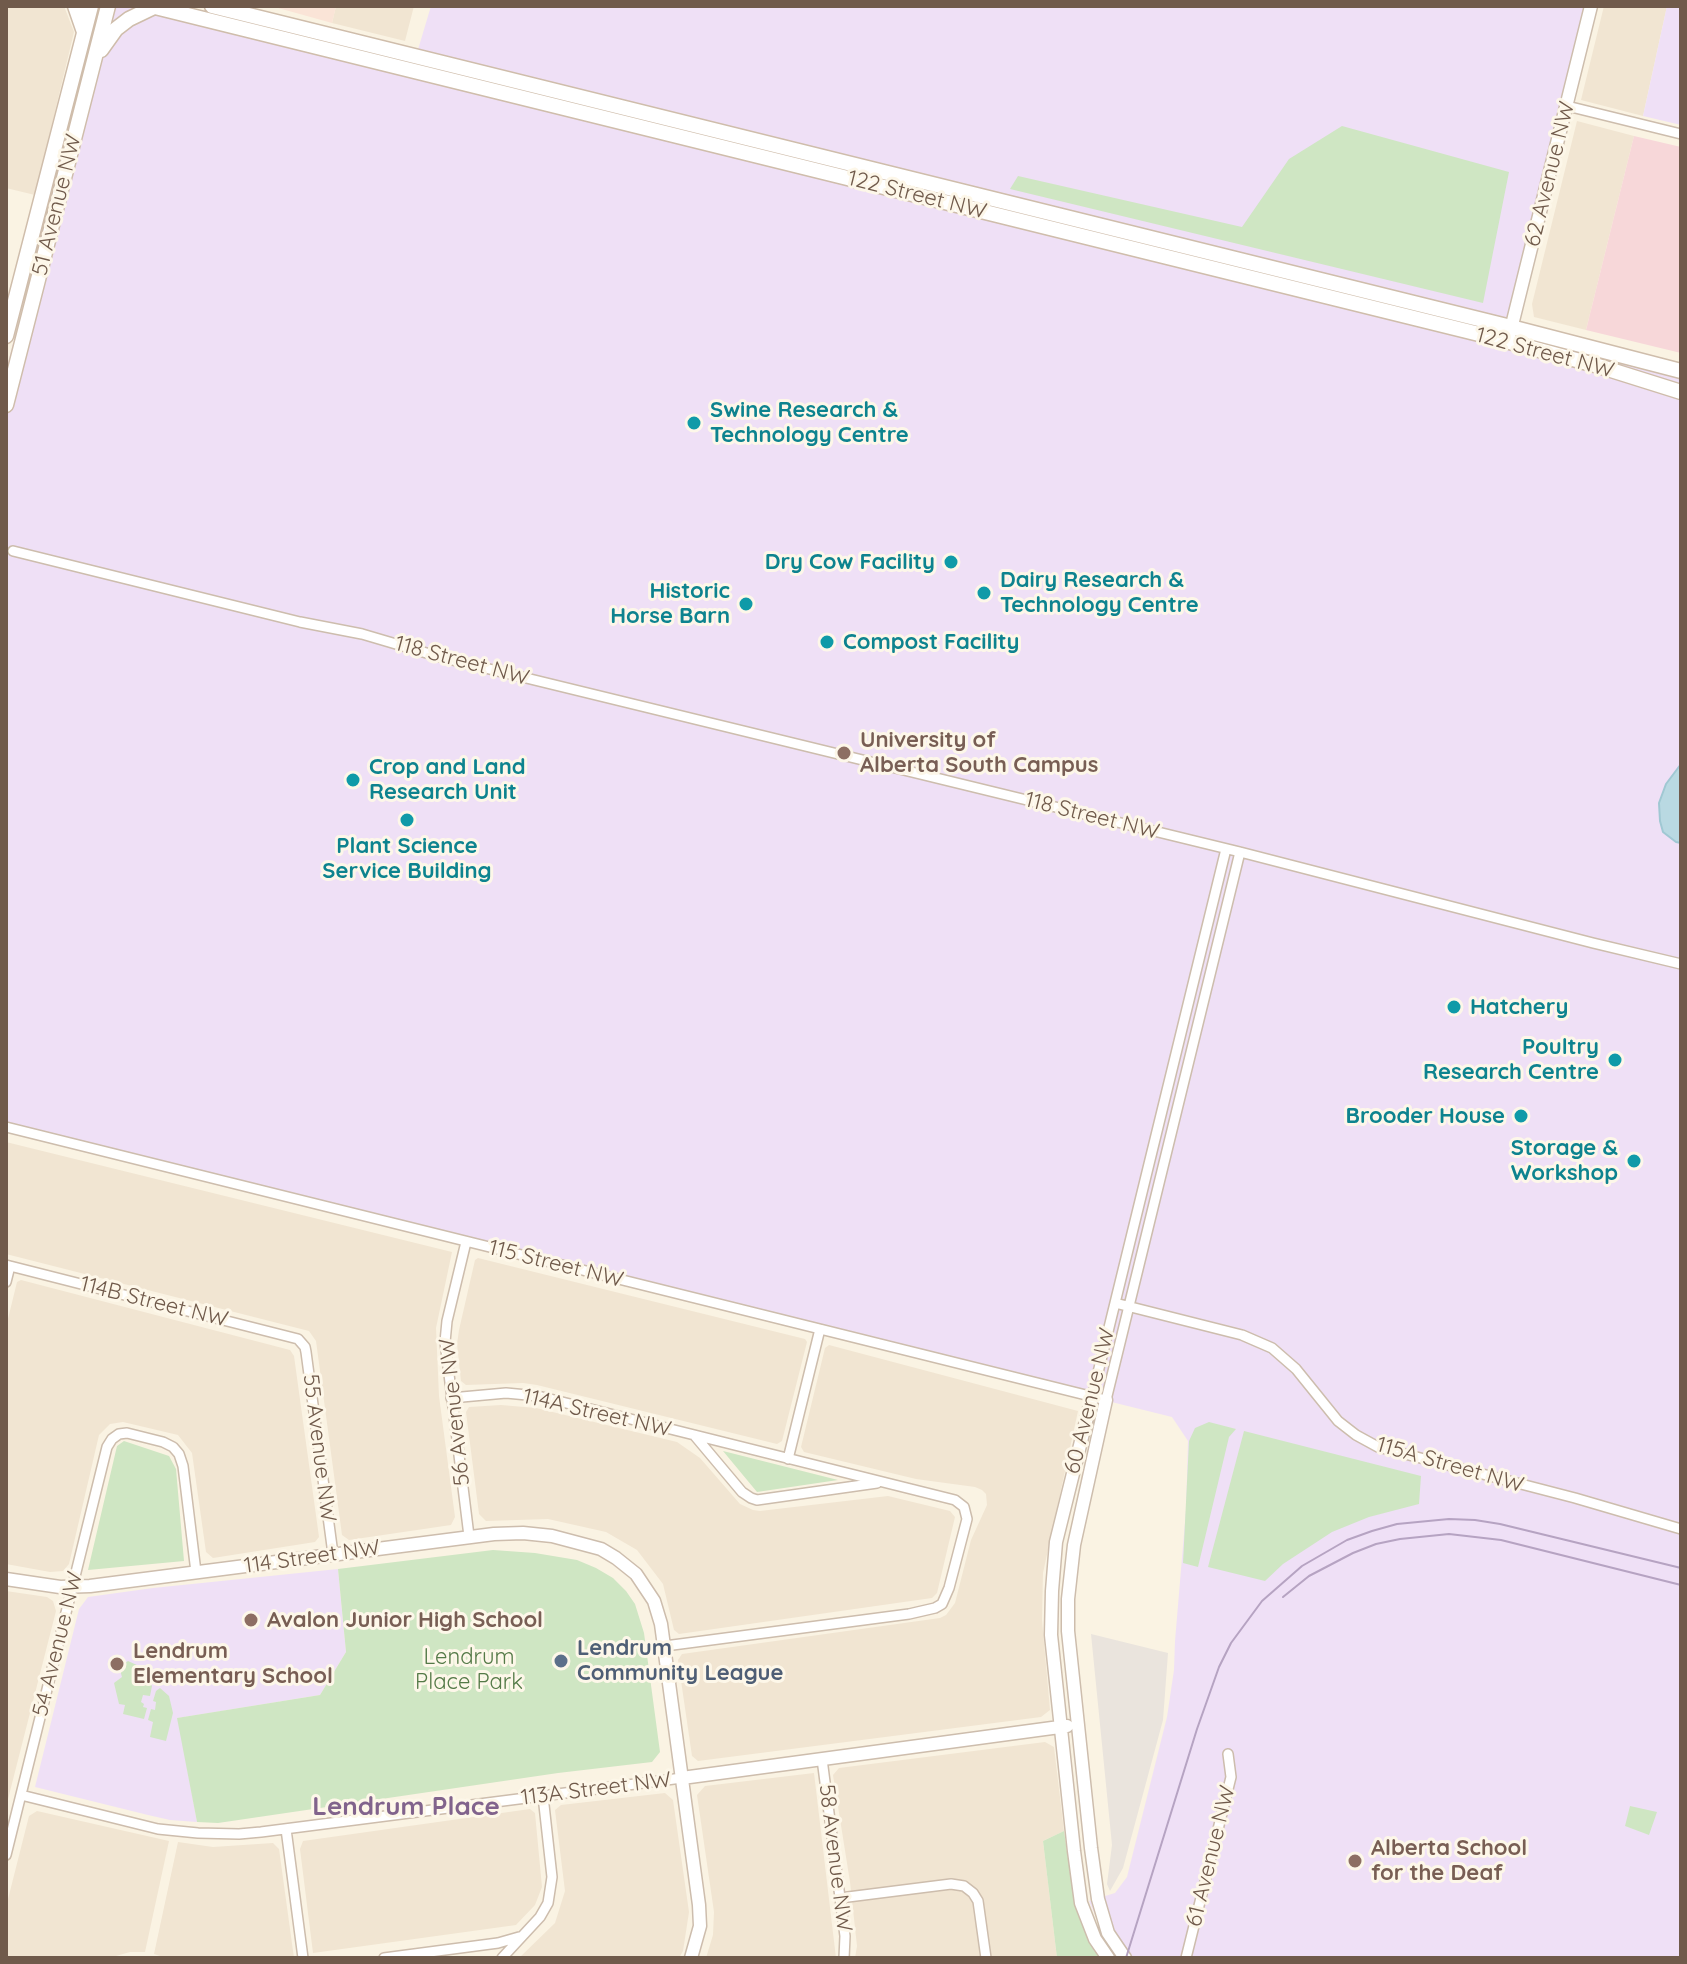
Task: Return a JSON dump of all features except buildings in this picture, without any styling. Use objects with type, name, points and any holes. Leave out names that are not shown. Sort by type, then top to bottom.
[{"type":"main road","points":[[75,6],[84,32]]},
{"type":"main road","name":"51 Avenue NW","points":[[6,336],[91,6]]},
{"type":"main road","points":[[85,99],[99,6]]},
{"type":"main road","name":"51 Avenue NW","points":[[6,405],[108,6]]},
{"type":"main road","points":[[94,61],[116,29],[152,6]]},
{"type":"main road","name":"122 Street NW","points":[[152,6],[1509,334],[1681,371]]},
{"type":"main road","name":"122 Street NW","points":[[212,6],[1509,334],[1681,392]]},
{"type":"street","name":"62 Avenue NW","points":[[1509,334],[1591,6]]},
{"type":"street","points":[[1567,106],[1681,134]]},
{"type":"street","name":"118 Street NW","points":[[13,551],[300,622],[362,634],[440,657],[1240,852],[1681,964]]},
{"type":"street","name":"60 Avenue NW","points":[[1108,1958],[1095,1939],[1081,1903],[1051,1635],[1053,1567],[1062,1515],[1226,849]]},
{"type":"street","name":"60 Avenue NW","points":[[1125,1958],[1108,1933],[1098,1899],[1068,1631],[1070,1573],[1106,1400],[1240,852]]},
{"type":"street","name":"115 Street NW","points":[[6,1127],[1106,1400]]},
{"type":"street","name":"56 Avenue NW","points":[[466,1242],[445,1333],[469,1536]]},
{"type":"street","points":[[6,1282],[8,1265]]},
{"type":"street","name":"114B Street NW","points":[[8,1265],[293,1337],[301,1343]]},
{"type":"street","name":"115A Street NW","points":[[1115,1303],[1242,1335],[1272,1348],[1301,1373],[1338,1421],[1378,1447],[1681,1529]]},
{"type":"street","points":[[788,1459],[820,1329]]},
{"type":"street","name":"55 Avenue NW","points":[[301,1343],[306,1352],[333,1554]]},
{"type":"street","name":"114A Street NW","points":[[451,1398],[506,1393],[538,1396],[955,1500],[964,1507],[965,1527],[949,1588],[942,1604],[930,1610],[665,1646]]},
{"type":"street","name":"54 Avenue NW","points":[[6,1855],[107,1447],[115,1436],[127,1433],[163,1442],[176,1450],[183,1466],[196,1572]]},
{"type":"street","name":"114A Street NW","points":[[695,1436],[742,1492],[757,1500],[885,1482]]},
{"type":"street","name":"114 Street NW","points":[[6,1579],[72,1587],[469,1536],[510,1533],[552,1536],[601,1549],[636,1574],[658,1611],[665,1646]]},
{"type":"street","points":[[665,1646],[700,1916],[698,1937],[691,1958]]},
{"type":"street","name":"113A Street NW","points":[[21,1795],[166,1830],[222,1834],[286,1829],[1077,1725]]},
{"type":"street","name":"61 Avenue NW","points":[[1186,1958],[1231,1777],[1228,1754]]},
{"type":"street","name":"58 Avenue NW","points":[[822,1759],[845,1936],[844,1958]]},
{"type":"street","points":[[502,1958],[540,1917],[548,1903],[552,1877],[543,1796]]},
{"type":"street","points":[[286,1829],[303,1958]]},
{"type":"street","points":[[840,1898],[959,1884],[970,1889],[976,1897],[986,1958]]},
{"type":"street","points":[[384,1958],[433,1955],[498,1943],[524,1934]]},
{"type":"shaded area","points":[[6,6],[64,6],[74,32],[35,195],[6,188]]},
{"type":"shaded area","name":"University of Alberta South Campus","points":[[99,6],[181,6],[414,63],[431,6],[1592,6],[1510,334],[1681,378],[1681,1958],[1116,1958],[1089,1901],[1115,1893],[1127,1877],[1167,1717],[1174,1670],[1188,1441],[1172,1417],[6,1128],[6,371]]},
{"type":"shaded area","points":[[271,6],[336,6],[332,23]]},
{"type":"shaded area","points":[[336,6],[414,6],[405,41],[332,23]]},
{"type":"shaded area","points":[[1604,6],[1667,6],[1643,116],[1581,100]]},
{"type":"shaded area","points":[[1667,6],[1681,6],[1681,125],[1643,116]]},
{"type":"shaded area","points":[[1577,121],[1634,136],[1586,330],[1534,317],[1532,304]]},
{"type":"shaded area","points":[[1634,136],[1681,147],[1681,353],[1586,330]]},
{"type":"shaded area","points":[[6,1142],[452,1252],[436,1328],[439,1396],[455,1517],[451,1525],[349,1540],[342,1535],[316,1341],[309,1331],[6,1254]]},
{"type":"shaded area","points":[[478,1258],[805,1339],[807,1342],[782,1441],[777,1444],[537,1385],[466,1385],[461,1381],[457,1344],[475,1260]]},
{"type":"shaded area","points":[[21,1280],[290,1350],[294,1356],[319,1537],[315,1542],[213,1558],[206,1552],[192,1453],[178,1435],[123,1422],[110,1424],[99,1435],[69,1564],[63,1571],[50,1572],[6,1564],[6,1327],[17,1282]]},
{"type":"shaded area","points":[[829,1345],[1078,1411],[1043,1573],[1042,1620],[1050,1710],[1041,1717],[698,1761],[692,1756],[678,1660],[682,1654],[940,1618],[955,1603],[971,1540],[987,1505],[986,1494],[975,1487],[916,1479],[804,1452],[801,1447],[825,1348]]},
{"type":"shaded area","points":[[501,1405],[536,1408],[677,1442],[700,1458],[740,1504],[753,1510],[888,1496],[950,1511],[955,1517],[937,1593],[932,1598],[679,1634],[674,1630],[663,1584],[637,1550],[606,1532],[548,1519],[486,1521],[479,1514],[466,1412],[469,1407]]},
{"type":"shaded area","points":[[338,1569],[346,1652],[320,1695],[178,1718],[197,1822],[170,1820],[35,1787],[79,1609],[88,1597]]},
{"type":"shaded area","points":[[6,1591],[47,1597],[53,1601],[56,1611],[6,1807]]},
{"type":"shaded area","points":[[1091,1634],[1168,1653],[1163,1720],[1123,1868],[1110,1891],[1107,1884],[1112,1845]]},
{"type":"shaded area","points":[[1045,1742],[1054,1747],[1064,1831],[1043,1841],[1057,1958],[855,1958],[857,1946],[850,1882],[833,1775],[839,1768]]},
{"type":"shaded area","points":[[814,1773],[836,1958],[706,1958],[713,1935],[714,1912],[697,1795],[705,1786]]},
{"type":"shaded area","points":[[665,1793],[673,1800],[689,1912],[683,1951],[679,1958],[519,1958],[555,1923],[565,1891],[555,1810],[561,1805]]},
{"type":"shaded area","points":[[530,1809],[535,1813],[542,1887],[535,1905],[516,1925],[313,1953],[300,1849],[303,1841]]},
{"type":"shaded area","points":[[37,1811],[169,1841],[145,1952],[130,1952],[115,1958],[6,1958],[6,1907],[29,1816]]},
{"type":"shaded area","points":[[178,1842],[213,1847],[273,1843],[279,1849],[294,1958],[166,1958],[154,1954]]},
{"type":"green space","points":[[1342,126],[1509,172],[1483,303],[1010,189],[1018,176],[1242,227],[1289,159]]},
{"type":"green space","points":[[1209,1422],[1236,1429],[1229,1437],[1198,1567],[1183,1563],[1189,1441],[1195,1428]]},
{"type":"green space","points":[[1244,1431],[1421,1476],[1419,1504],[1369,1517],[1332,1532],[1283,1564],[1265,1581],[1208,1567]]},
{"type":"green space","points":[[124,1441],[169,1456],[176,1469],[184,1561],[88,1570],[117,1446]]},
{"type":"green space","points":[[723,1451],[838,1480],[757,1492]]},
{"type":"green space","name":"Lendrum Place Park","points":[[493,1550],[577,1560],[613,1578],[626,1591],[635,1604],[644,1633],[660,1752],[652,1762],[218,1823],[197,1822],[177,1718],[320,1695],[346,1652],[338,1569]]},
{"type":"green space","points":[[128,1661],[139,1666],[138,1678],[145,1678],[152,1686],[150,1696],[143,1695],[141,1702],[147,1708],[144,1719],[123,1714],[125,1705],[119,1704],[114,1683],[122,1677],[121,1666]]},
{"type":"green space","points":[[160,1688],[169,1696],[173,1713],[166,1741],[150,1737],[153,1722],[148,1720],[151,1709],[155,1710],[156,1702],[153,1701]]},
{"type":"green space","points":[[1630,1806],[1657,1812],[1649,1835],[1625,1826]]},
{"type":"green space","points":[[1064,1831],[1079,1917],[1101,1958],[1057,1958],[1043,1841]]},
{"type":"water","points":[[1681,764],[1681,843],[1663,832],[1659,803],[1666,784]]},
{"type":"tram line","points":[[1126,1958],[1219,1667],[1231,1643],[1262,1601],[1302,1566],[1347,1540],[1372,1531],[1397,1524],[1449,1519],[1500,1524],[1681,1568]]},
{"type":"tram line","points":[[1283,1597],[1309,1576],[1376,1544],[1449,1534],[1501,1540],[1681,1585]]},
{"type":"place","name":"Swine Research & Technology Centre","points":[[694,423]]},
{"type":"place","name":"Dry Cow Facility","points":[[951,562]]},
{"type":"place","name":"Dairy Research & Technology Centre","points":[[984,593]]},
{"type":"place","name":"Historic Horse Barn","points":[[746,604]]},
{"type":"place","name":"Compost Facility","points":[[827,642]]},
{"type":"place","name":"University of Alberta South Campus","points":[[844,753]]},
{"type":"place","name":"Crop and Land Research Unit","points":[[353,780]]},
{"type":"place","name":"Plant Science Service Building","points":[[407,820]]},
{"type":"place","name":"Hatchery","points":[[1454,1007]]},
{"type":"place","name":"Poultry Research Centre","points":[[1615,1060]]},
{"type":"place","name":"Brooder House","points":[[1521,1116]]},
{"type":"place","name":"Storage & Workshop","points":[[1634,1161]]},
{"type":"place","name":"Avalon Junior High School","points":[[251,1620]]},
{"type":"place","name":"Lendrum Community League","points":[[561,1661]]},
{"type":"place","name":"Lendrum Elementary School","points":[[117,1664]]},
{"type":"place","name":"Alberta School for the Deaf","points":[[1355,1861]]},
{"type":"district","name":"Lendrum Place","points":[[406,1807]]}]
